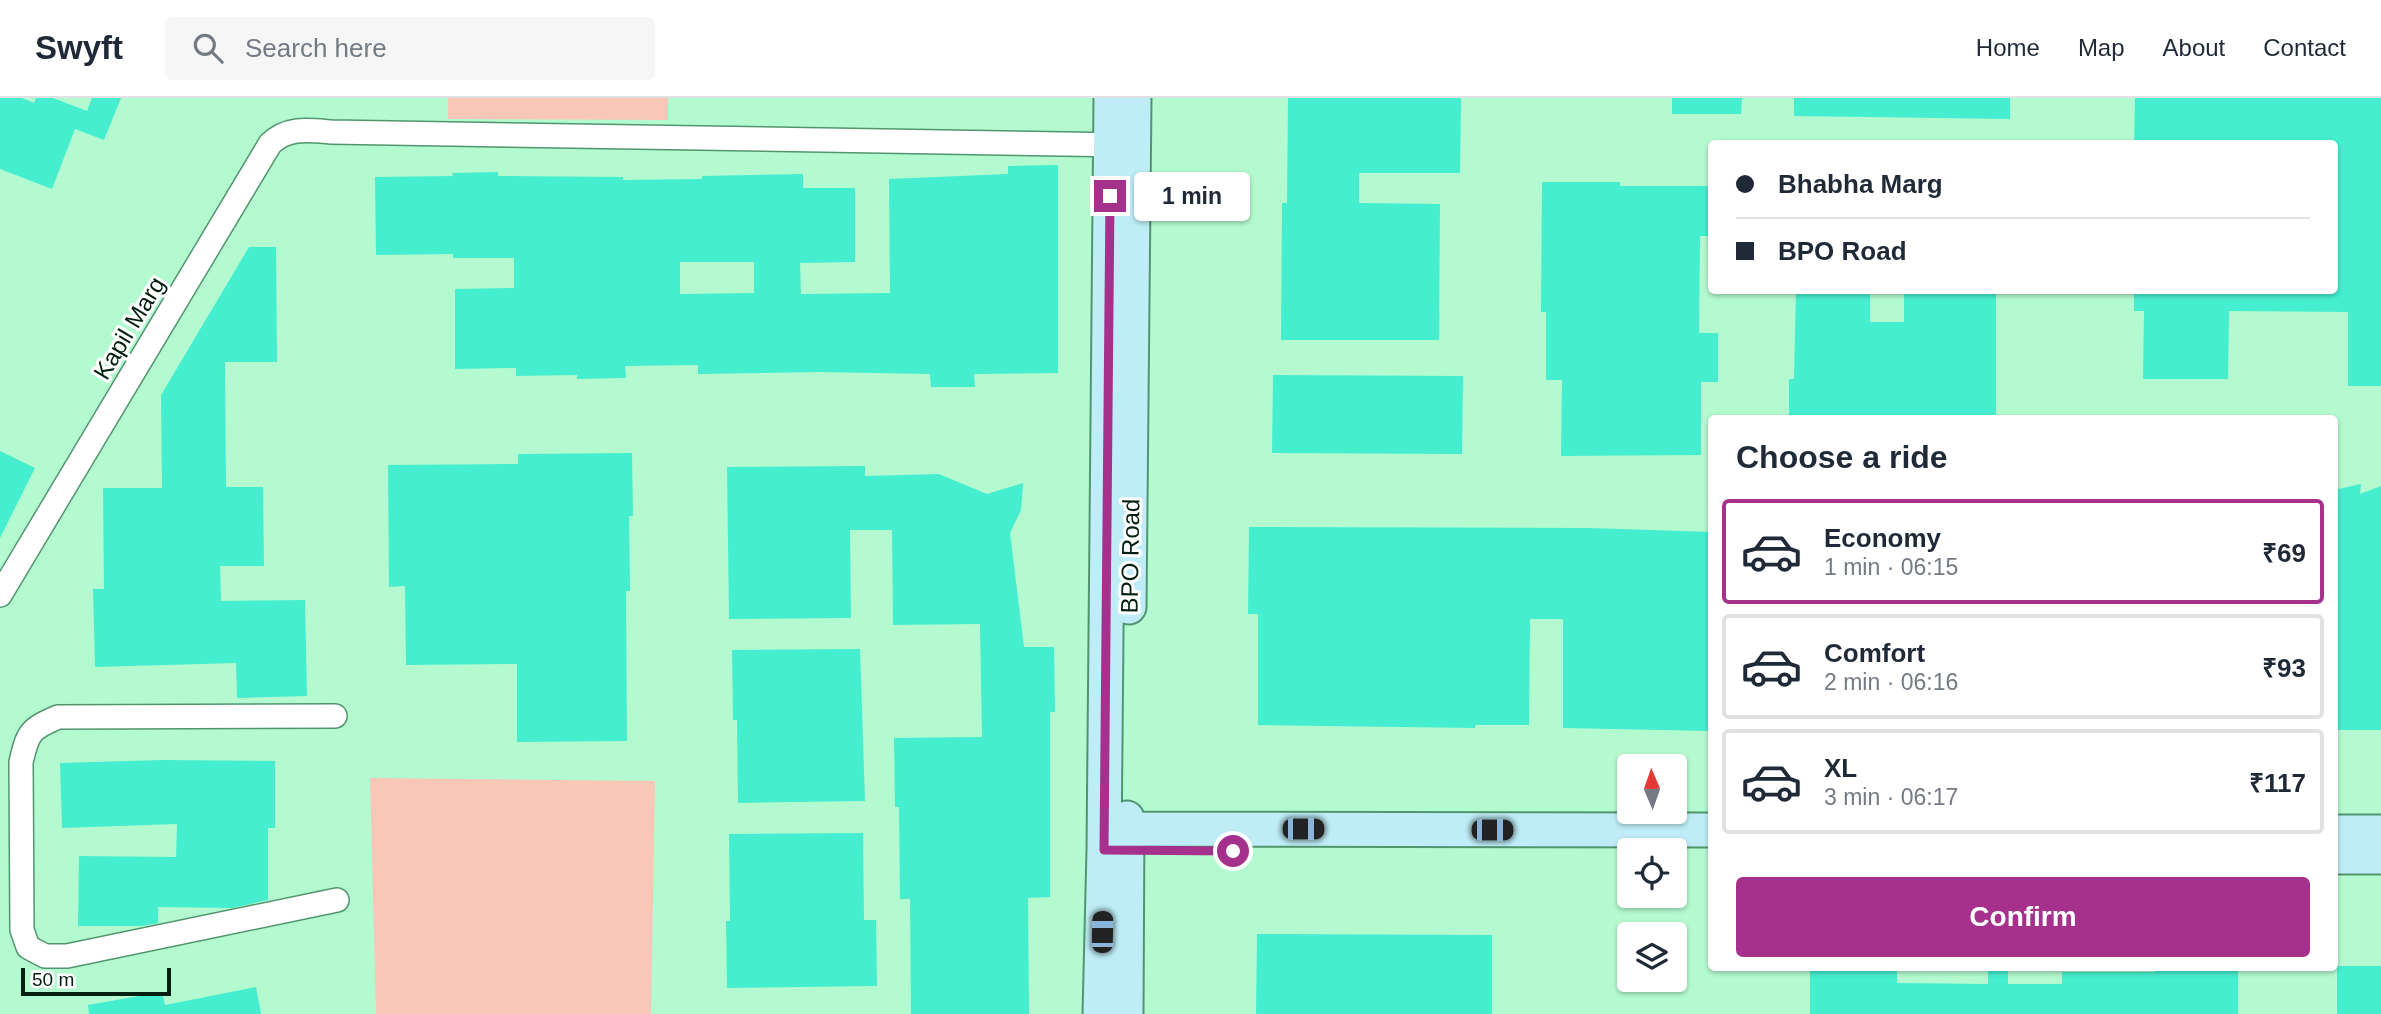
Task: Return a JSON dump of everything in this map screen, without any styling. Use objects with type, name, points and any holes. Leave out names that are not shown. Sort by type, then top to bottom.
[{"type":"street","name":"BPO Road","points":[[1111,98],[1122,145],[1116,839],[1126,1014]]},
{"type":"street","name":"BPO Road","points":[[1122,145],[1134,98]]},
{"type":"street","name":"Kapil Marg","points":[[0,595],[270,144],[280,134],[299,130],[1122,145]]},
{"type":"street","points":[[335,716],[58,717],[37,726],[26,740],[21,762],[22,930],[28,947],[45,956],[67,956],[337,901]]},
{"type":"street","points":[[1116,839],[1708,830]]},
{"type":"street","points":[[2338,832],[2381,832]]},
{"type":"street","name":"BPO Road","points":[[1100,1014],[1116,839]]},
{"type":"street","points":[[1116,839],[1617,853]]},
{"type":"street","points":[[1687,853],[1708,853]]},
{"type":"street","points":[[2338,857],[2381,857]]},
{"type":"shaded area","points":[[448,98],[668,98],[668,120],[448,119]]},
{"type":"shaded area","points":[[370,778],[655,781],[651,1014],[376,1014]]},
{"type":"building","points":[[0,98],[22,98],[34,103],[36,98],[53,98],[87,111],[92,98],[121,98],[104,140],[75,129],[52,189],[0,169]]},
{"type":"building","points":[[1288,98],[1461,98],[1460,173],[1359,173],[1359,203],[1440,204],[1439,340],[1281,340],[1282,203],[1287,203]]},
{"type":"building","points":[[1672,98],[1742,98],[1741,114],[1672,114]]},
{"type":"building","points":[[1794,98],[2010,98],[2010,119],[1794,116]]},
{"type":"building","points":[[2135,98],[2381,98],[2381,386],[2348,386],[2348,312],[2229,311],[2228,379],[2143,379],[2144,311],[2134,311],[2134,294],[2338,294],[2338,140],[2134,140]]},
{"type":"building","points":[[1058,165],[1058,373],[974,374],[975,387],[931,387],[930,374],[698,374],[698,365],[625,366],[626,378],[577,379],[577,375],[516,376],[516,368],[455,369],[455,289],[514,288],[514,258],[453,258],[453,254],[376,255],[375,177],[453,176],[452,173],[498,172],[498,176],[623,177],[623,180],[803,174],[803,188],[855,188],[855,262],[800,263],[801,294],[890,293],[889,179],[1008,174],[1008,166]],"holes":[[[680,262],[754,262],[754,293],[680,294]]]},
{"type":"building","points":[[1542,182],[1620,182],[1620,186],[1708,186],[1708,236],[1700,236],[1699,333],[1718,333],[1718,382],[1701,382],[1701,455],[1561,456],[1562,380],[1546,380],[1546,312],[1541,312]]},
{"type":"building","points":[[249,247],[276,247],[277,362],[225,362],[226,487],[263,487],[264,566],[220,566],[221,601],[305,600],[307,696],[237,698],[236,663],[95,667],[93,589],[104,589],[103,488],[162,488],[161,395]]},
{"type":"building","points":[[1796,294],[1870,294],[1870,322],[1904,322],[1904,294],[1996,294],[1996,415],[1789,415],[1789,379],[1794,379]]},
{"type":"building","points":[[1273,375],[1463,376],[1462,454],[1272,453]]},
{"type":"building","points":[[0,451],[35,468],[0,538]]},
{"type":"building","points":[[632,453],[630,591],[626,591],[627,741],[517,742],[517,664],[406,665],[405,586],[389,587],[388,465],[518,464],[518,454]]},
{"type":"building","points":[[865,466],[865,476],[939,474],[987,494],[1023,483],[1021,510],[1010,533],[1024,647],[1054,647],[1055,712],[1050,712],[1050,897],[1028,898],[1029,1014],[911,1014],[910,899],[900,899],[899,807],[895,807],[894,738],[982,737],[980,624],[893,625],[892,530],[850,530],[851,618],[729,619],[727,467]]},
{"type":"building","points":[[2361,484],[2360,494],[2381,486],[2381,730],[2338,730],[2338,489]]},
{"type":"building","points":[[1249,527],[1590,528],[1708,532],[1708,731],[1563,728],[1563,619],[1530,619],[1529,725],[1475,725],[1475,728],[1258,725],[1258,614],[1248,614]]},
{"type":"building","points":[[860,649],[865,801],[738,803],[737,720],[733,720],[732,650]]},
{"type":"building","points":[[275,761],[275,828],[268,828],[268,900],[232,908],[158,907],[158,923],[142,926],[78,926],[79,856],[176,857],[177,824],[62,828],[60,763]]},
{"type":"building","points":[[863,833],[864,920],[876,920],[877,986],[727,988],[726,921],[730,921],[729,834]]},
{"type":"building","points":[[1257,934],[1492,935],[1492,1014],[1256,1014]]},
{"type":"building","points":[[2338,966],[2381,966],[2381,1014],[2337,1014]]},
{"type":"building","points":[[1810,971],[1897,971],[1897,983],[1988,984],[1988,971],[2008,971],[2008,984],[2062,984],[2062,972],[2238,971],[2238,1014],[1810,1014]]},
{"type":"building","points":[[256,987],[261,1014],[89,1014],[88,1005],[162,992],[165,1005]]},
{"type":"route","points":[[1110,196],[1104,850],[1233,851]]}]
